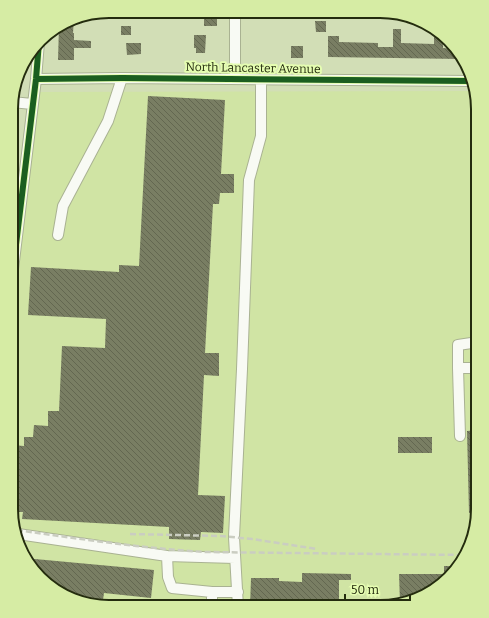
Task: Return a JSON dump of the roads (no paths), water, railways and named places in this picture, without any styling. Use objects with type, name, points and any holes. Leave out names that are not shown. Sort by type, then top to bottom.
[{"type":"street","points":[[234,18],[235,79]]},
{"type":"street","points":[[18,231],[38,51]]},
{"type":"street","points":[[58,235],[62,206],[108,121],[122,78]]},
{"type":"street","name":"North Lancaster Avenue","points":[[36,79],[122,78],[467,81]]},
{"type":"street","points":[[238,600],[235,558],[249,180],[260,136],[261,80]]},
{"type":"street","points":[[19,103],[32,104]]},
{"type":"street","points":[[460,436],[458,345],[471,343]]},
{"type":"street","points":[[458,368],[471,368]]},
{"type":"street","points":[[22,535],[167,556],[235,558]]},
{"type":"street","points":[[167,556],[168,577],[172,588],[212,592],[238,592]]},
{"type":"street","points":[[212,592],[212,600]]},
{"type":"railway","points":[[21,531],[134,546],[205,552],[459,555]]},
{"type":"railway","points":[[130,534],[221,536],[317,549]]}]
